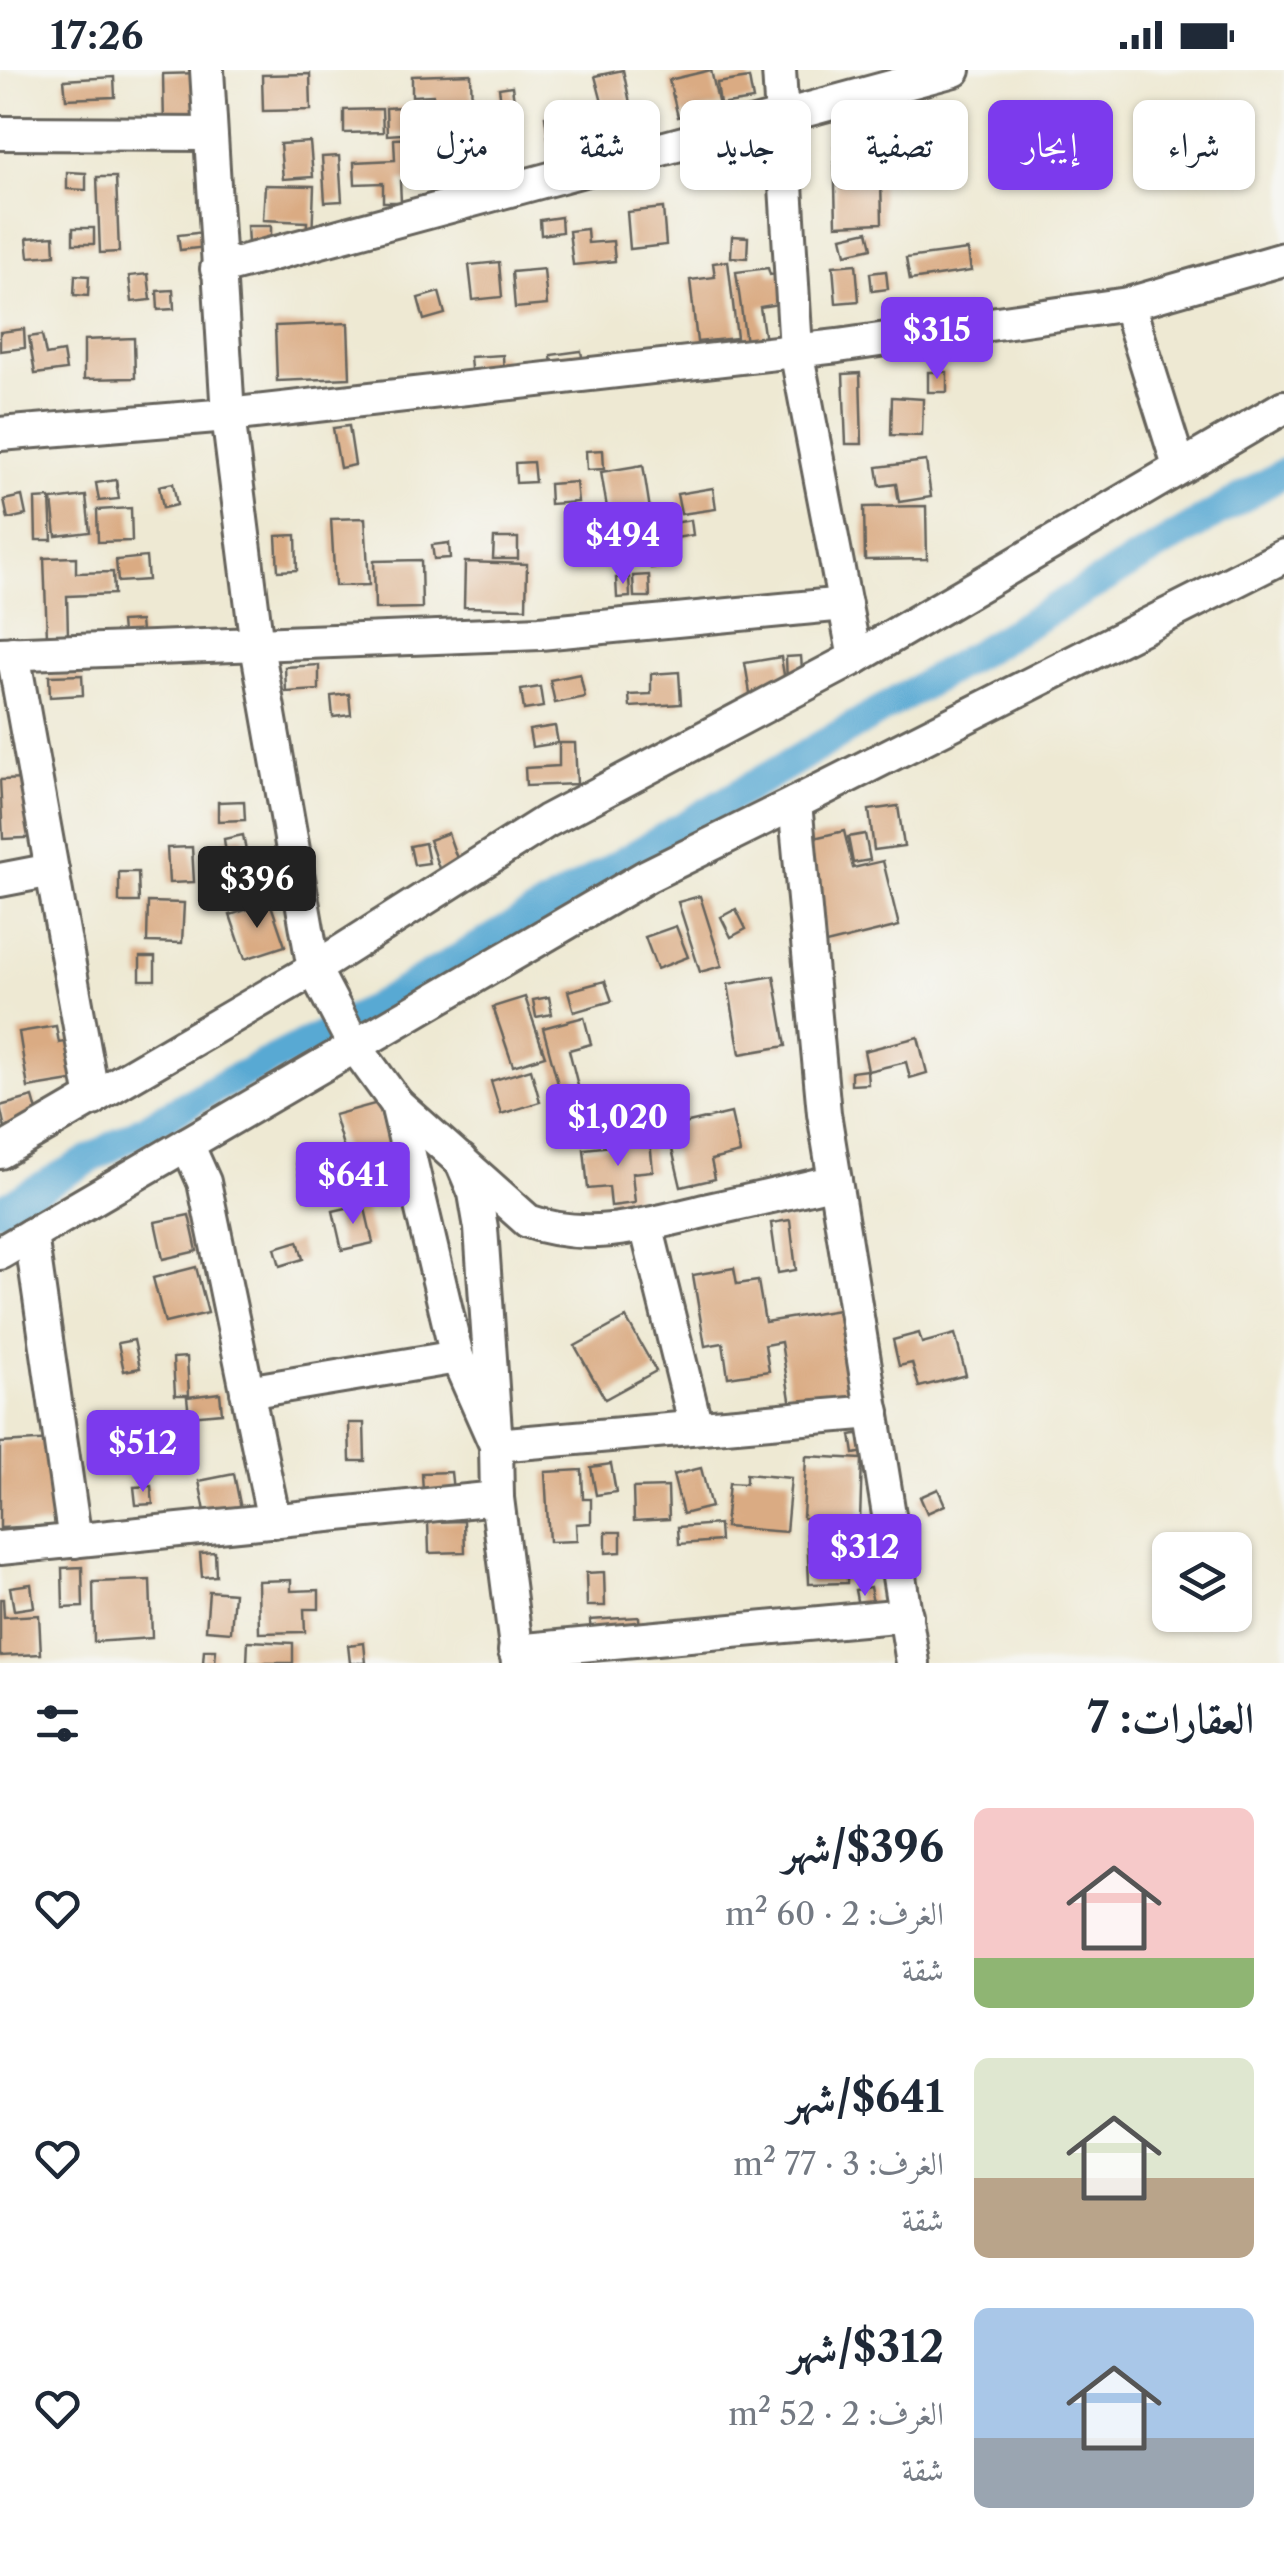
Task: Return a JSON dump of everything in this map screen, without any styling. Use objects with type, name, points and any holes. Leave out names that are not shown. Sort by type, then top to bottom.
[{"type":"street","points":[[207,70],[228,414],[257,646],[318,977],[354,1045],[397,1104],[528,1221],[552,1230],[608,1231],[646,1225],[835,1181]]},
{"type":"street","points":[[779,70],[782,100]]},
{"type":"street","points":[[811,110],[954,70]]},
{"type":"street","points":[[0,133],[209,134]]},
{"type":"street","points":[[218,269],[680,146]]},
{"type":"street","points":[[788,190],[796,350],[855,658]]},
{"type":"street","points":[[0,434],[228,414],[796,350],[1128,304],[1284,259]]},
{"type":"street","points":[[1128,304],[1179,466]]},
{"type":"street","points":[[0,1152],[318,977],[547,821],[855,658],[1284,407]]},
{"type":"street","points":[[0,1254],[648,876],[1284,556]]},
{"type":"street","points":[[93,1099],[52,870],[7,654],[540,633],[845,604]]},
{"type":"street","points":[[795,803],[824,1113],[913,1663]]},
{"type":"street","points":[[0,880],[52,870]]},
{"type":"street","points":[[397,1104],[457,1357],[496,1445]]},
{"type":"street","points":[[186,1144],[204,1182],[274,1521]]},
{"type":"street","points":[[461,1160],[475,1192],[480,1228],[497,1498],[517,1657],[906,1615]]},
{"type":"street","points":[[646,1225],[696,1427]]},
{"type":"street","points":[[31,1235],[75,1540]]},
{"type":"street","points":[[247,1392],[457,1357]]},
{"type":"street","points":[[496,1445],[874,1412]]},
{"type":"street","points":[[0,1548],[497,1498]]},
{"type":"building","points":[[623,70],[629,100],[601,100],[595,76]]},
{"type":"building","points":[[711,70],[718,100],[680,100],[678,117],[669,80]]},
{"type":"building","points":[[202,73],[203,126],[164,127],[163,74]]},
{"type":"building","points":[[310,74],[311,110],[263,111],[262,75]]},
{"type":"building","points":[[471,74],[472,100],[412,96],[412,76]]},
{"type":"building","points":[[114,77],[115,97],[66,99],[64,80]]},
{"type":"building","points":[[749,78],[753,100],[719,100],[717,83]]},
{"type":"building","points":[[512,86],[514,100],[501,100],[499,88]]},
{"type":"building","points":[[400,107],[400,134],[387,135],[386,108]]},
{"type":"building","points":[[382,109],[383,132],[344,133],[344,110]]},
{"type":"building","points":[[394,139],[400,139],[401,202],[383,202],[383,183],[355,184],[354,162],[395,160]]},
{"type":"building","points":[[310,142],[313,177],[283,179],[280,144]]},
{"type":"building","points":[[339,156],[342,201],[325,202],[322,157]]},
{"type":"building","points":[[67,172],[86,173],[86,190],[67,189]]},
{"type":"building","points":[[97,177],[116,177],[119,252],[100,253]]},
{"type":"building","points":[[265,185],[314,186],[312,240],[306,240],[307,222],[263,220]]},
{"type":"building","points":[[835,190],[881,190],[882,223],[836,225]]},
{"type":"building","points":[[663,208],[666,245],[630,249],[627,212]]},
{"type":"building","points":[[561,217],[562,232],[541,235],[540,220]]},
{"type":"building","points":[[247,226],[271,226],[271,244],[248,244]]},
{"type":"building","points":[[73,228],[94,228],[94,244],[73,244]]},
{"type":"building","points":[[587,229],[588,243],[613,241],[615,261],[573,265],[569,231]]},
{"type":"building","points":[[868,231],[872,248],[846,254],[842,237]]},
{"type":"building","points":[[206,232],[207,247],[180,250],[178,235]]},
{"type":"building","points":[[54,236],[55,255],[29,257],[27,238]]},
{"type":"building","points":[[732,236],[748,237],[747,258],[731,257]]},
{"type":"building","points":[[968,250],[971,271],[910,280],[906,258]]},
{"type":"building","points":[[728,261],[737,338],[697,342],[690,280],[715,277],[713,263]]},
{"type":"building","points":[[499,262],[502,297],[473,300],[469,265]]},
{"type":"building","points":[[856,264],[859,301],[836,303],[833,266]]},
{"type":"building","points":[[768,268],[770,275],[786,273],[790,302],[760,307],[766,348],[747,350],[736,272]]},
{"type":"building","points":[[544,269],[547,305],[515,308],[512,272]]},
{"type":"building","points":[[886,271],[888,289],[872,291],[870,273]]},
{"type":"building","points":[[148,274],[151,300],[132,302],[129,276]]},
{"type":"building","points":[[75,275],[89,276],[88,296],[74,295]]},
{"type":"building","points":[[173,290],[174,309],[158,310],[157,291]]},
{"type":"building","points":[[439,292],[445,314],[424,320],[418,298]]},
{"type":"building","points":[[348,323],[350,378],[277,381],[275,326]]},
{"type":"building","points":[[24,329],[25,348],[0,351],[0,332]]},
{"type":"building","points":[[42,335],[46,355],[63,352],[66,370],[35,374],[29,337]]},
{"type":"building","points":[[134,338],[135,378],[84,379],[84,340]]},
{"type":"building","points":[[581,351],[584,368],[553,373],[551,355]]},
{"type":"building","points":[[503,355],[504,378],[472,380],[470,357]]},
{"type":"building","points":[[928,372],[947,372],[947,392],[928,392]]},
{"type":"building","points":[[860,373],[862,444],[846,444],[843,374]]},
{"type":"building","points":[[892,397],[923,399],[922,436],[891,435]]},
{"type":"building","points":[[349,426],[355,465],[340,468],[333,428]]},
{"type":"building","points":[[603,450],[604,469],[587,470],[586,451]]},
{"type":"building","points":[[926,461],[931,497],[899,502],[896,484],[880,486],[877,467]]},
{"type":"building","points":[[533,462],[535,482],[516,483],[515,463]]},
{"type":"building","points":[[643,465],[659,567],[651,568],[649,556],[616,561],[601,472]]},
{"type":"building","points":[[116,480],[119,499],[99,501],[96,483]]},
{"type":"building","points":[[576,482],[578,502],[550,504],[549,484]]},
{"type":"building","points":[[173,483],[177,505],[163,508],[159,486]]},
{"type":"building","points":[[713,488],[716,509],[681,514],[677,494]]},
{"type":"building","points":[[22,496],[26,515],[8,519],[4,500]]},
{"type":"building","points":[[86,496],[90,532],[56,536],[52,500]]},
{"type":"building","points":[[50,498],[52,540],[36,540],[35,499]]},
{"type":"building","points":[[926,506],[927,559],[865,560],[864,507]]},
{"type":"building","points":[[131,508],[132,541],[98,542],[97,510]]},
{"type":"building","points":[[365,518],[369,585],[335,586],[331,519]]},
{"type":"building","points":[[691,520],[693,535],[670,539],[668,524]]},
{"type":"building","points":[[296,535],[297,570],[278,571],[276,536]]},
{"type":"building","points":[[494,538],[518,538],[518,559],[493,559]]},
{"type":"building","points":[[449,543],[450,558],[434,559],[432,545]]},
{"type":"building","points":[[76,557],[76,573],[113,572],[114,594],[67,596],[68,636],[47,637],[44,558]]},
{"type":"building","points":[[146,557],[148,580],[118,582],[116,560]]},
{"type":"building","points":[[421,560],[422,608],[375,609],[374,561]]},
{"type":"building","points":[[465,562],[527,564],[526,608],[464,607]]},
{"type":"building","points":[[649,575],[650,597],[634,597],[633,576]]},
{"type":"building","points":[[629,577],[630,597],[617,598],[616,578]]},
{"type":"building","points":[[140,621],[142,643],[123,644],[121,622]]},
{"type":"building","points":[[801,656],[803,683],[787,684],[786,657]]},
{"type":"building","points":[[781,657],[789,705],[753,711],[745,663]]},
{"type":"building","points":[[319,665],[319,690],[286,692],[285,667]]},
{"type":"building","points":[[679,672],[681,704],[630,707],[629,695],[651,694],[651,674]]},
{"type":"building","points":[[580,674],[585,697],[555,703],[550,680]]},
{"type":"building","points":[[82,675],[83,695],[50,697],[49,676]]},
{"type":"building","points":[[540,687],[543,707],[524,710],[521,690]]},
{"type":"building","points":[[349,694],[351,715],[333,717],[331,696]]},
{"type":"building","points":[[555,726],[558,743],[532,747],[529,730]]},
{"type":"building","points":[[559,743],[575,743],[577,784],[526,786],[525,768],[559,766]]},
{"type":"building","points":[[26,779],[44,837],[3,839],[0,780]]},
{"type":"building","points":[[244,801],[245,820],[218,821],[218,802]]},
{"type":"building","points":[[898,806],[904,846],[874,850],[869,810]]},
{"type":"building","points":[[844,831],[853,868],[883,861],[899,926],[826,944],[801,841]]},
{"type":"building","points":[[448,833],[460,867],[441,874],[429,840]]},
{"type":"building","points":[[865,834],[870,860],[853,863],[848,837]]},
{"type":"building","points":[[243,835],[250,873],[229,876],[224,839]]},
{"type":"building","points":[[425,843],[429,863],[414,865],[410,846]]},
{"type":"building","points":[[192,847],[194,882],[169,883],[167,848]]},
{"type":"building","points":[[119,872],[138,872],[139,902],[119,902]]},
{"type":"building","points":[[700,896],[722,966],[700,972],[678,902]]},
{"type":"building","points":[[148,902],[184,903],[182,943],[147,942]]},
{"type":"building","points":[[270,902],[285,946],[245,959],[230,915]]},
{"type":"building","points":[[736,909],[746,929],[731,937],[721,917]]},
{"type":"building","points":[[676,926],[688,957],[657,969],[645,937]]},
{"type":"building","points":[[140,957],[155,957],[155,980],[140,980]]},
{"type":"building","points":[[774,976],[786,1046],[740,1054],[728,984]]},
{"type":"building","points":[[605,981],[612,1001],[574,1012],[568,991]]},
{"type":"building","points":[[525,997],[545,1056],[513,1066],[493,1007]]},
{"type":"building","points":[[549,997],[552,1014],[536,1017],[533,1000]]},
{"type":"building","points":[[584,1017],[591,1044],[569,1050],[583,1106],[565,1110],[543,1028]]},
{"type":"building","points":[[56,1026],[59,1043],[82,1039],[89,1078],[28,1088],[19,1032]]},
{"type":"building","points":[[918,1037],[927,1073],[910,1078],[906,1062],[868,1071],[864,1051]]},
{"type":"building","points":[[531,1069],[540,1102],[501,1114],[491,1081]]},
{"type":"building","points":[[867,1070],[868,1084],[851,1085],[851,1072]]},
{"type":"building","points":[[33,1097],[42,1129],[7,1138],[0,1106]]},
{"type":"building","points":[[378,1103],[403,1188],[359,1201],[334,1115]]},
{"type":"building","points":[[731,1113],[740,1153],[711,1160],[715,1179],[681,1187],[667,1128]]},
{"type":"building","points":[[650,1142],[653,1171],[632,1173],[635,1203],[611,1206],[609,1187],[588,1189],[584,1149]]},
{"type":"building","points":[[331,1154],[339,1191],[304,1199],[296,1162]]},
{"type":"building","points":[[364,1204],[373,1243],[342,1250],[333,1211]]},
{"type":"building","points":[[189,1215],[197,1251],[163,1259],[155,1222]]},
{"type":"building","points":[[790,1220],[796,1270],[778,1273],[771,1223]]},
{"type":"building","points":[[298,1241],[303,1259],[280,1266],[275,1248]]},
{"type":"building","points":[[196,1267],[208,1313],[165,1323],[153,1278]]},
{"type":"building","points":[[734,1268],[737,1284],[758,1281],[765,1322],[851,1308],[865,1394],[791,1406],[781,1342],[765,1345],[769,1371],[728,1377],[723,1343],[705,1346],[693,1275]]},
{"type":"building","points":[[626,1318],[656,1371],[605,1399],[575,1346]]},
{"type":"building","points":[[919,1333],[922,1343],[955,1334],[966,1375],[919,1387],[912,1363],[899,1366],[893,1340]]},
{"type":"building","points":[[134,1340],[140,1368],[124,1371],[118,1343]]},
{"type":"building","points":[[187,1357],[189,1395],[175,1395],[173,1358]]},
{"type":"building","points":[[220,1393],[222,1413],[189,1416],[187,1397]]},
{"type":"building","points":[[349,1423],[364,1423],[365,1461],[350,1461]]},
{"type":"building","points":[[153,1424],[154,1462],[127,1462],[125,1425]]},
{"type":"building","points":[[867,1432],[870,1451],[854,1454],[851,1435]]},
{"type":"building","points":[[55,1440],[59,1525],[0,1528],[0,1443]]},
{"type":"building","points":[[806,1456],[862,1459],[860,1521],[803,1518]]},
{"type":"building","points":[[611,1464],[616,1492],[596,1495],[591,1467]]},
{"type":"building","points":[[701,1468],[711,1507],[683,1514],[673,1475]]},
{"type":"building","points":[[582,1470],[583,1499],[591,1499],[591,1523],[576,1524],[577,1541],[549,1542],[545,1472]]},
{"type":"building","points":[[451,1472],[453,1491],[423,1492],[422,1473]]},
{"type":"building","points":[[234,1474],[241,1509],[206,1516],[199,1481]]},
{"type":"building","points":[[746,1474],[791,1478],[786,1532],[725,1527],[729,1483],[746,1484]]},
{"type":"building","points":[[151,1486],[153,1504],[136,1505],[134,1487]]},
{"type":"building","points":[[668,1487],[669,1519],[634,1521],[633,1488]]},
{"type":"building","points":[[938,1489],[945,1505],[927,1513],[920,1497]]},
{"type":"building","points":[[464,1521],[465,1552],[429,1553],[428,1522]]},
{"type":"building","points":[[719,1524],[720,1541],[679,1544],[678,1527]]},
{"type":"building","points":[[871,1530],[872,1575],[847,1576],[847,1583],[809,1584],[807,1532]]},
{"type":"building","points":[[606,1532],[621,1532],[621,1552],[606,1553]]},
{"type":"building","points":[[215,1552],[216,1576],[202,1577],[200,1553]]},
{"type":"building","points":[[82,1567],[83,1607],[63,1608],[62,1568]]},
{"type":"building","points":[[604,1572],[605,1606],[587,1606],[586,1573]]},
{"type":"building","points":[[150,1580],[152,1638],[94,1642],[93,1582]]},
{"type":"building","points":[[291,1580],[291,1591],[319,1590],[319,1609],[304,1609],[305,1632],[259,1633],[258,1581]]},
{"type":"building","points":[[31,1584],[34,1607],[14,1610],[10,1587]]},
{"type":"building","points":[[870,1587],[874,1609],[859,1611],[855,1590]]},
{"type":"building","points":[[209,1591],[234,1593],[231,1632],[206,1630]]},
{"type":"building","points":[[0,1599],[4,1617],[39,1615],[41,1654],[0,1656]]},
{"type":"building","points":[[639,1617],[640,1636],[591,1638],[590,1620]]},
{"type":"building","points":[[248,1641],[293,1643],[293,1663],[247,1663]]},
{"type":"building","points":[[364,1643],[366,1663],[350,1663],[348,1645]]},
{"type":"building","points":[[204,1650],[216,1650],[215,1663],[203,1663]]},
{"type":"waterway","points":[[0,1210],[216,1088],[369,1011],[1284,473]]}]
